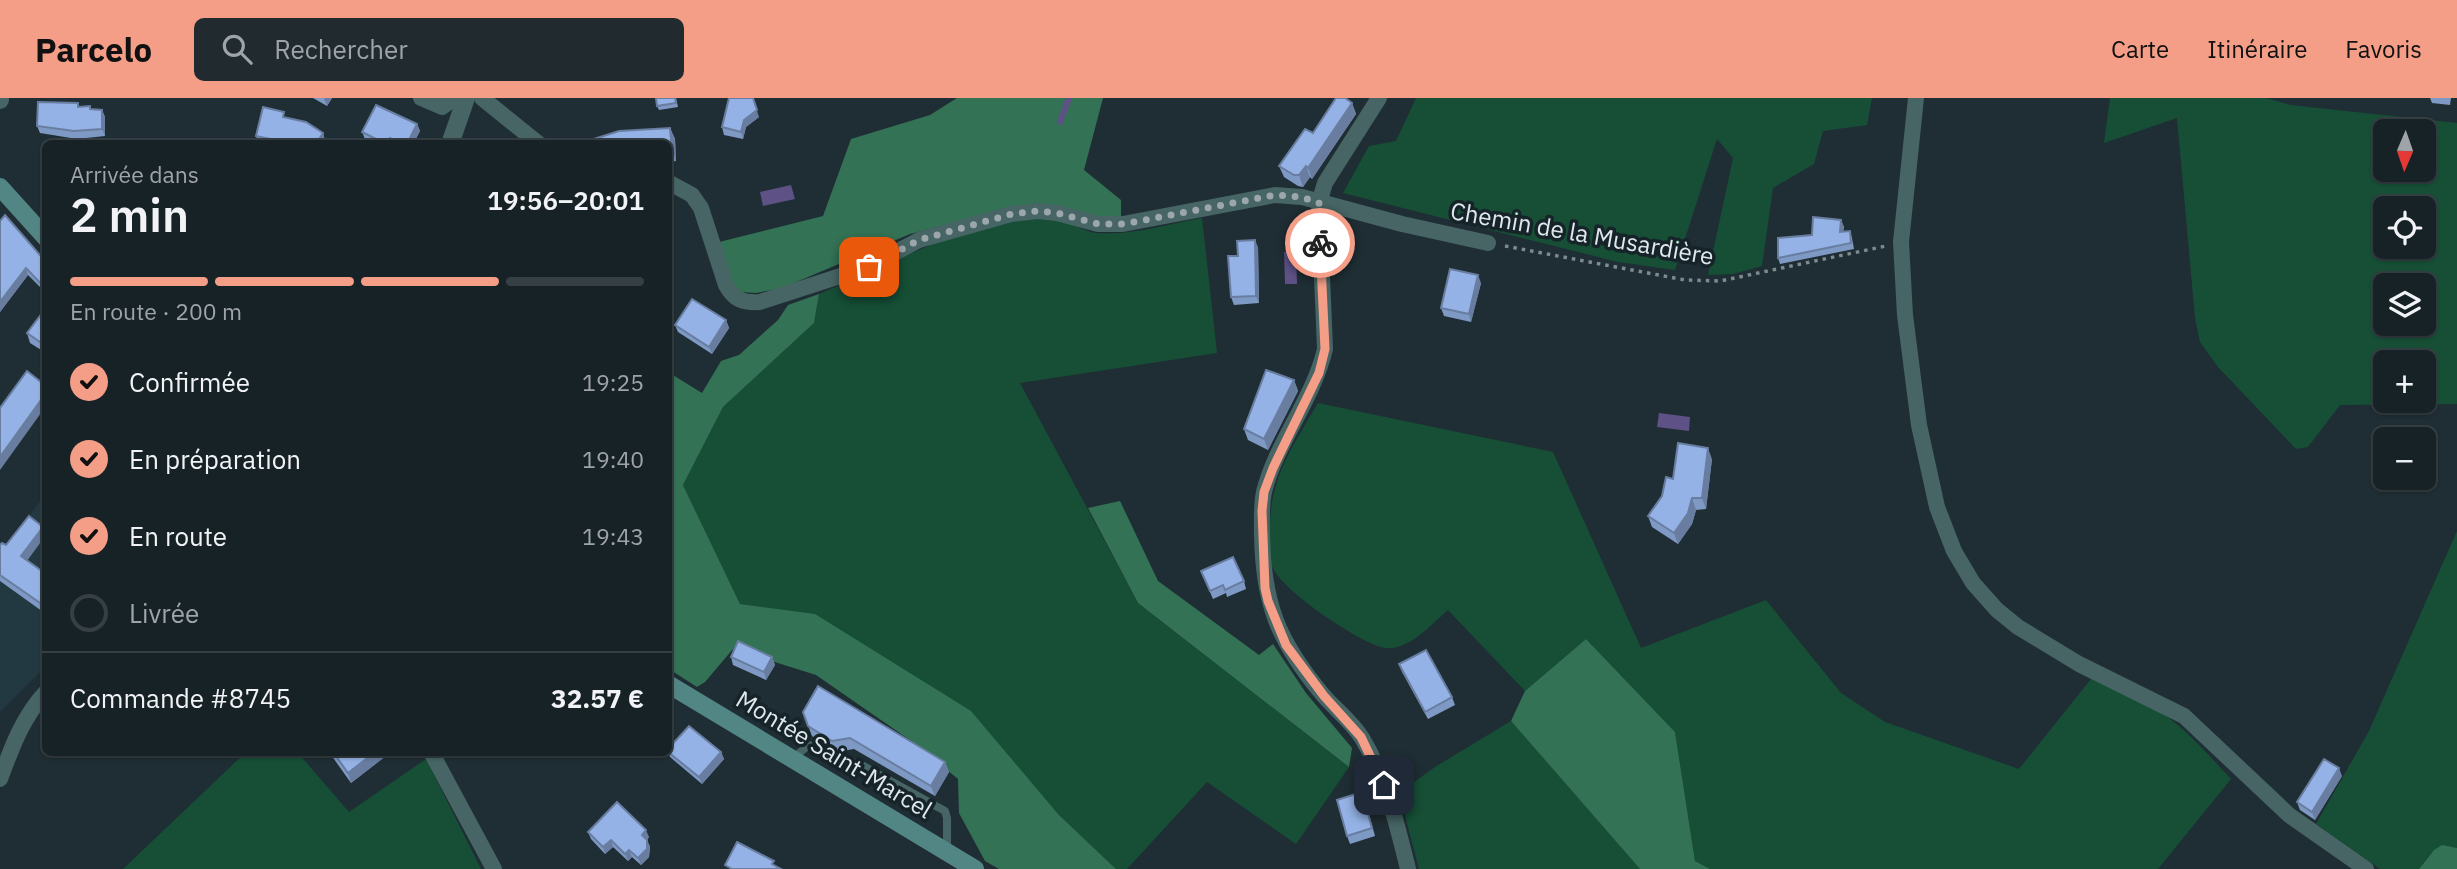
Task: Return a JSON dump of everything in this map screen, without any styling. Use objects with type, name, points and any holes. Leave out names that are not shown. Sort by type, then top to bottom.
[{"type":"main road","points":[[0,187],[42,234]]},
{"type":"main road","name":"Montée Saint-Marcel","points":[[672,686],[947,852],[966,867]]},
{"type":"street","points":[[421,98],[442,107],[454,98]]},
{"type":"street","points":[[453,140],[479,98],[533,140]]},
{"type":"street","points":[[1379,98],[1325,183],[1319,203],[1325,349],[1319,373],[1273,468],[1264,492],[1262,511],[1265,588],[1268,601],[1286,645],[1324,696],[1361,737],[1384,785],[1408,869]]},
{"type":"street","points":[[1916,98],[1901,242],[1905,315],[1919,425],[1937,507],[1954,551],[1973,583],[1997,610],[2018,627],[2048,647],[2184,716],[2289,815],[2366,869]]},
{"type":"street","name":"Chemin de la Musardière","points":[[672,184],[692,195],[701,208],[730,294],[748,303],[760,302],[869,267],[919,240],[1012,214],[1038,211],[1098,224],[1124,224],[1275,195],[1302,197],[1488,243]]},
{"type":"street","points":[[0,779],[18,732],[32,707],[42,696]]},
{"type":"street","points":[[433,756],[494,869]]},
{"type":"lane","points":[[792,758],[809,745],[839,762],[858,763],[945,811],[947,852]]},
{"type":"path","name":"Chemin de la Musardière","points":[[1488,243],[1685,280],[1720,281],[1901,242]]},
{"type":"shaded area","points":[[791,185],[795,199],[763,206],[760,192]]},
{"type":"shaded area","points":[[1296,251],[1297,284],[1285,284],[1284,252]]},
{"type":"shaded area","points":[[1659,413],[1690,417],[1689,431],[1657,427]]},
{"type":"shaded area","points":[[42,498],[42,670],[0,712],[0,558]]},
{"type":"green space","points":[[957,98],[1103,98],[1084,170],[1121,200],[1121,217],[1095,217],[1021,206],[910,234],[782,288],[756,293],[741,292],[732,282],[719,242],[823,216],[851,139],[930,115]]},
{"type":"green space","points":[[1416,98],[1872,98],[1867,125],[1823,131],[1814,164],[1773,188],[1762,266],[1733,274],[1708,275],[1733,158],[1717,139],[1675,270],[1618,262],[1343,193],[1369,146],[1396,141]]},
{"type":"green space","points":[[2110,98],[2266,98],[2291,105],[2420,119],[2373,119],[2373,182],[2436,182],[2436,121],[2457,123],[2457,404],[2436,404],[2436,350],[2373,350],[2373,405],[2340,405],[2308,447],[2296,449],[2218,367],[2200,342],[2195,318],[2177,118],[2104,143]]},
{"type":"green space","points":[[1202,218],[1217,353],[1020,383],[1138,603],[1349,767],[1296,844],[1207,782],[1127,869],[1116,869],[1058,814],[815,615],[740,604],[683,485],[723,407],[814,323],[819,294],[935,243],[1008,222],[1052,219],[1092,232],[1109,233],[1136,231]]},
{"type":"green space","points":[[819,294],[814,323],[723,407],[683,485],[740,604],[815,614],[971,711],[1058,814],[1116,869],[999,869],[985,861],[959,813],[958,779],[917,745],[816,675],[733,649],[705,682],[697,687],[672,671],[672,374],[702,393],[721,361],[739,355],[778,320],[788,305]]},
{"type":"green space","points":[[1318,403],[1553,452],[1641,648],[1766,600],[1841,693],[1885,722],[2019,769],[2091,679],[2143,702],[2170,719],[2231,779],[2158,869],[1710,869],[1695,861],[1675,732],[1586,639],[1525,691],[1448,610],[1411,641],[1394,648],[1385,648],[1339,626],[1320,613],[1287,586],[1276,573],[1271,563],[1270,521],[1276,485],[1289,453]]},
{"type":"green space","points":[[1120,501],[1158,581],[1259,655],[1273,644],[1306,693],[1352,748],[1349,767],[1138,603],[1088,508]]},
{"type":"green space","points":[[2457,531],[2457,848],[2438,848],[2419,869],[2380,869],[2316,824],[2369,731]]},
{"type":"green space","points":[[1586,639],[1675,732],[1695,861],[1710,869],[1640,869],[1511,721],[1525,691]]},
{"type":"green space","points":[[1511,721],[1640,869],[1419,869],[1399,793],[1435,767]]},
{"type":"green space","points":[[242,756],[301,756],[349,812],[426,759],[481,869],[123,869]]},
{"type":"green space","points":[[2442,845],[2457,848],[2457,869],[2419,869],[2434,850]]},
{"type":"building","points":[[656,98],[675,98],[676,103],[657,106]]},
{"type":"building","points":[[729,98],[753,98],[757,110],[744,120],[741,132],[722,127]]},
{"type":"building","points":[[1336,98],[1345,98],[1352,103],[1308,168],[1306,166],[1299,175],[1294,175],[1279,166],[1305,129],[1313,133]]},
{"type":"building","points":[[38,102],[78,103],[78,107],[90,106],[90,109],[102,110],[102,129],[74,131],[37,126]]},
{"type":"building","points":[[376,105],[417,124],[409,140],[378,140],[362,132]]},
{"type":"building","points":[[263,107],[284,112],[283,117],[306,122],[323,133],[319,140],[275,140],[256,136]]},
{"type":"building","points":[[670,128],[671,140],[594,140],[619,131]]},
{"type":"building","points":[[5,215],[42,257],[42,285],[26,268],[0,302],[0,221]]},
{"type":"building","points":[[1813,217],[1841,220],[1840,232],[1850,231],[1851,243],[1778,258],[1778,238],[1812,235]]},
{"type":"building","points":[[1255,240],[1256,296],[1231,297],[1228,256],[1238,256],[1237,241]]},
{"type":"building","points":[[1450,269],[1478,275],[1469,314],[1441,308]]},
{"type":"building","points":[[692,299],[726,320],[709,347],[675,325]]},
{"type":"building","points":[[42,313],[42,343],[27,333]]},
{"type":"building","points":[[1266,370],[1294,380],[1264,439],[1244,429]]},
{"type":"building","points":[[27,371],[42,383],[42,399],[0,457],[0,408]]},
{"type":"building","points":[[1678,443],[1708,448],[1702,498],[1692,498],[1688,513],[1674,533],[1648,516],[1662,496],[1666,477],[1673,479]]},
{"type":"building","points":[[29,516],[42,526],[21,556],[42,571],[42,604],[0,575],[0,545],[6,545]]},
{"type":"building","points":[[1233,557],[1244,581],[1225,590],[1223,585],[1210,591],[1201,571]]},
{"type":"building","points":[[738,641],[772,657],[764,672],[731,657]]},
{"type":"building","points":[[1426,650],[1452,697],[1425,712],[1399,664]]},
{"type":"building","points":[[818,686],[945,762],[931,786],[850,738],[832,741],[808,726],[803,712]]},
{"type":"building","points":[[689,726],[721,752],[699,777],[672,755],[672,745]]},
{"type":"building","points":[[336,756],[370,756],[348,773]]},
{"type":"building","points":[[2324,759],[2339,768],[2312,812],[2297,802]]},
{"type":"building","points":[[1362,792],[1372,828],[1347,836],[1337,800]]},
{"type":"building","points":[[617,802],[646,830],[642,835],[647,840],[647,849],[638,858],[629,850],[625,854],[611,840],[603,847],[588,832]]},
{"type":"building","points":[[737,842],[774,861],[772,864],[781,869],[732,869],[725,865]]},
{"type":"waterway","points":[[1060,122],[1069,98]]},
{"type":"way so far","points":[[869,267],[919,240],[1012,214],[1038,211],[1098,224],[1124,224],[1275,195],[1302,197],[1319,203],[1320,243]]},
{"type":"route","points":[[1320,243],[1325,349],[1319,373],[1264,492],[1262,564],[1268,601],[1286,645],[1324,696],[1361,737],[1384,785]]}]
